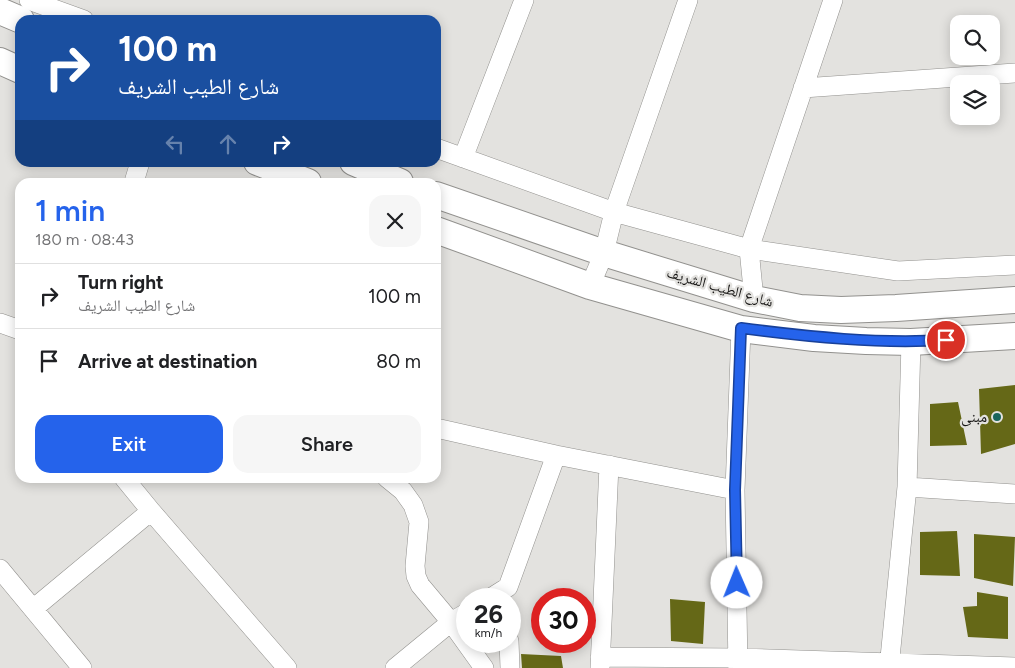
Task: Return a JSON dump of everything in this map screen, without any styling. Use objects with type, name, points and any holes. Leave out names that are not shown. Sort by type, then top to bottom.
[{"type":"main road","points":[[0,11],[15,17]]},
{"type":"main road","points":[[0,61],[15,68]]},
{"type":"main road","points":[[270,167],[298,178]]},
{"type":"main road","points":[[365,167],[391,178]]},
{"type":"main road","name":"شارع الطيب الشريف","points":[[441,197],[604,253],[754,299],[800,308],[841,310],[896,308],[1015,300]]},
{"type":"main road","name":"شارع الطيب الشريف","points":[[441,232],[590,286],[741,328],[814,338],[911,342],[1015,336]]},
{"type":"street","points":[[29,0],[70,15]]},
{"type":"street","points":[[463,158],[524,0]]},
{"type":"street","points":[[590,286],[604,253],[614,212],[688,0]]},
{"type":"street","points":[[754,299],[749,249],[833,0]]},
{"type":"street","points":[[803,88],[1015,73]]},
{"type":"street","points":[[441,150],[614,212],[749,249],[898,271],[1015,265]]},
{"type":"street","points":[[0,323],[15,328]]},
{"type":"street","points":[[738,663],[735,490],[741,328]]},
{"type":"street","points":[[890,666],[907,486],[911,342]]},
{"type":"street","points":[[441,429],[556,455],[735,490]]},
{"type":"street","points":[[510,588],[556,455]]},
{"type":"street","points":[[609,464],[600,663],[1015,667]]},
{"type":"street","points":[[128,483],[287,668]]},
{"type":"street","points":[[393,483],[403,491],[413,505],[419,522],[416,576],[425,592],[451,622],[484,668]]},
{"type":"street","points":[[907,486],[1015,494]]},
{"type":"street","points":[[33,609],[151,511]]},
{"type":"street","points":[[0,569],[82,668]]},
{"type":"street","points":[[395,668],[456,619]]},
{"type":"street","points":[[509,653],[510,668]]},
{"type":"building","name":"مبنى","points":[[1015,385],[1015,444],[981,454],[979,389]]},
{"type":"building","name":"مبنى","points":[[958,402],[967,445],[930,446],[930,404]]},
{"type":"building","points":[[957,531],[960,576],[920,575],[920,532]]},
{"type":"building","points":[[974,534],[1015,537],[1013,586],[974,578]]},
{"type":"building","points":[[977,592],[1008,597],[1008,639],[968,637],[963,607],[977,606]]},
{"type":"building","points":[[670,599],[705,602],[703,644],[671,641]]},
{"type":"building","points":[[521,654],[561,656],[563,668],[522,668]]},
{"type":"place","name":"مبنى","points":[[997,417]]},
{"type":"route","points":[[737,583],[735,490],[741,328],[814,338],[866,342],[946,340]]}]
